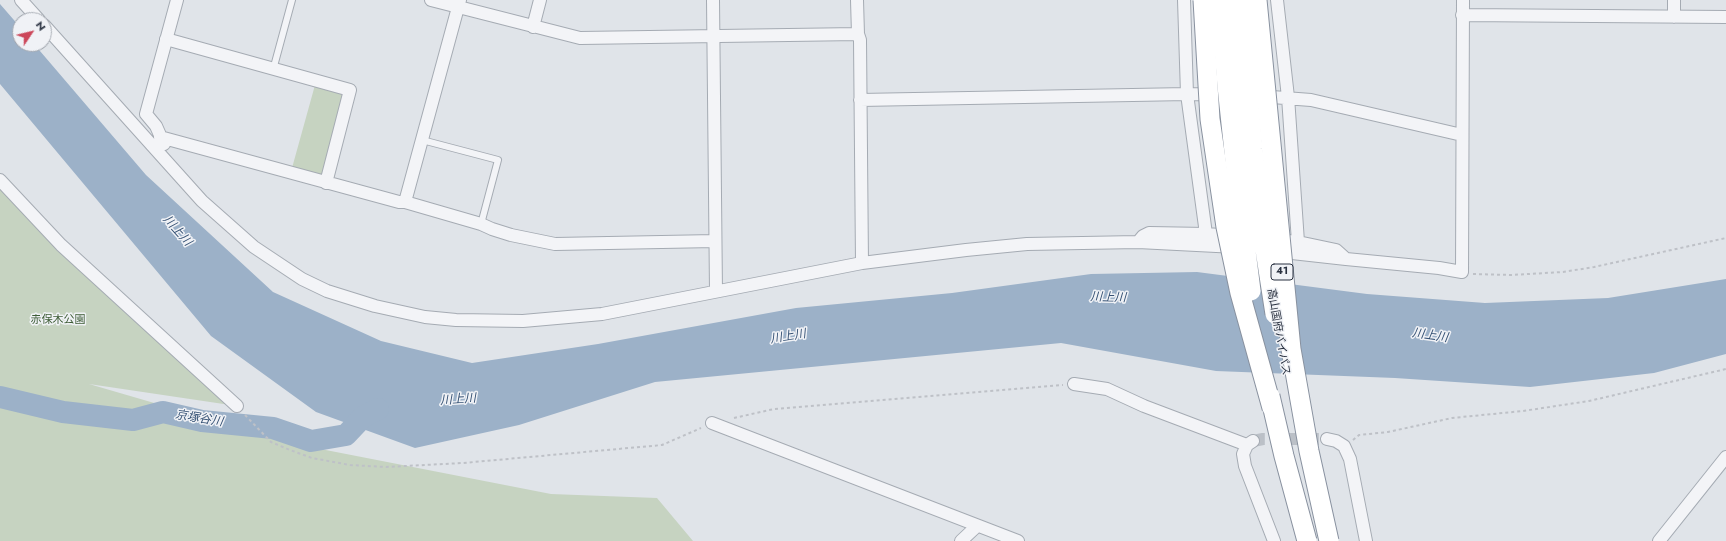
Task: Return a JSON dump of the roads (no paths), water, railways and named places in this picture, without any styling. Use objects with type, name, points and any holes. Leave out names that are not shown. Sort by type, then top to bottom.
[{"type":"highway","name":"41","points":[[1203,0],[1210,119],[1226,227],[1242,300],[1272,408]]},
{"type":"highway","name":"高山国府バイパス","points":[[1221,0],[1230,109],[1252,226],[1293,412],[1328,541]]},
{"type":"highway","name":"高山国府バイパス","points":[[1239,0],[1252,149],[1251,292],[1272,408],[1307,541]]},
{"type":"highway","name":"41","points":[[1257,0],[1291,349],[1300,408],[1328,541]]},
{"type":"street","points":[[21,0],[32,12]]},
{"type":"street","points":[[174,170],[172,159],[156,126],[146,114],[177,0]]},
{"type":"street","points":[[431,0],[459,4],[533,27],[580,38],[858,34]]},
{"type":"street","points":[[533,27],[540,0]]},
{"type":"street","points":[[713,0],[716,291]]},
{"type":"street","points":[[857,0],[858,34],[860,40],[862,263]]},
{"type":"street","points":[[1184,0],[1187,94],[1206,234]]},
{"type":"street","points":[[1277,0],[1288,97],[1298,242]]},
{"type":"street","points":[[52,34],[202,201],[237,234],[302,279],[354,300],[395,311],[456,320],[516,321],[556,319],[602,314],[862,263],[1027,244],[1138,242],[1199,244],[1439,268],[1462,272],[1462,0]]},
{"type":"street","points":[[1674,0],[1674,17]]},
{"type":"street","points":[[405,202],[459,4]]},
{"type":"street","points":[[1462,15],[1726,17]]},
{"type":"street","points":[[166,39],[273,70],[350,90],[326,183]]},
{"type":"street","points":[[860,100],[1187,94],[1288,97],[1311,100],[1462,135]]},
{"type":"street","points":[[160,137],[326,183],[399,202],[405,202],[481,224],[511,235],[555,244],[715,241]]},
{"type":"street","points":[[0,180],[61,245],[237,406]]},
{"type":"street","points":[[1138,242],[1143,236],[1149,233],[1206,234],[1298,242],[1336,250],[1346,259]]},
{"type":"street","points":[[1074,384],[1107,389],[1144,406],[1250,443],[1243,454],[1245,466],[1274,541]]},
{"type":"street","points":[[712,423],[1018,541]]},
{"type":"street","points":[[1328,439],[1336,441],[1344,446],[1350,459],[1366,541]]},
{"type":"street","points":[[1659,541],[1726,457]]},
{"type":"street","points":[[961,541],[977,526]]},
{"type":"lane","points":[[273,70],[292,0]]},
{"type":"lane","points":[[422,140],[498,160],[481,224]]},
{"type":"water","name":"川上川","points":[[0,4],[12,18],[12,52],[41,52],[146,175],[273,292],[381,341],[472,363],[598,344],[796,308],[952,293],[1091,274],[1197,272],[1367,294],[1485,303],[1608,298],[1726,279],[1726,354],[1654,373],[1530,387],[1395,378],[1216,371],[1061,343],[655,382],[519,425],[415,448],[316,412],[211,336],[0,84]]},
{"type":"waterway","name":"京塚谷川","points":[[0,397],[63,412],[133,420],[163,412],[202,421],[273,428],[311,441],[346,435],[363,417],[378,409]]},
{"type":"tunnel","points":[[1253,441],[1263,439],[1327,439]]},
{"type":"park label","name":"赤保木公園","points":[[58,320]]}]
